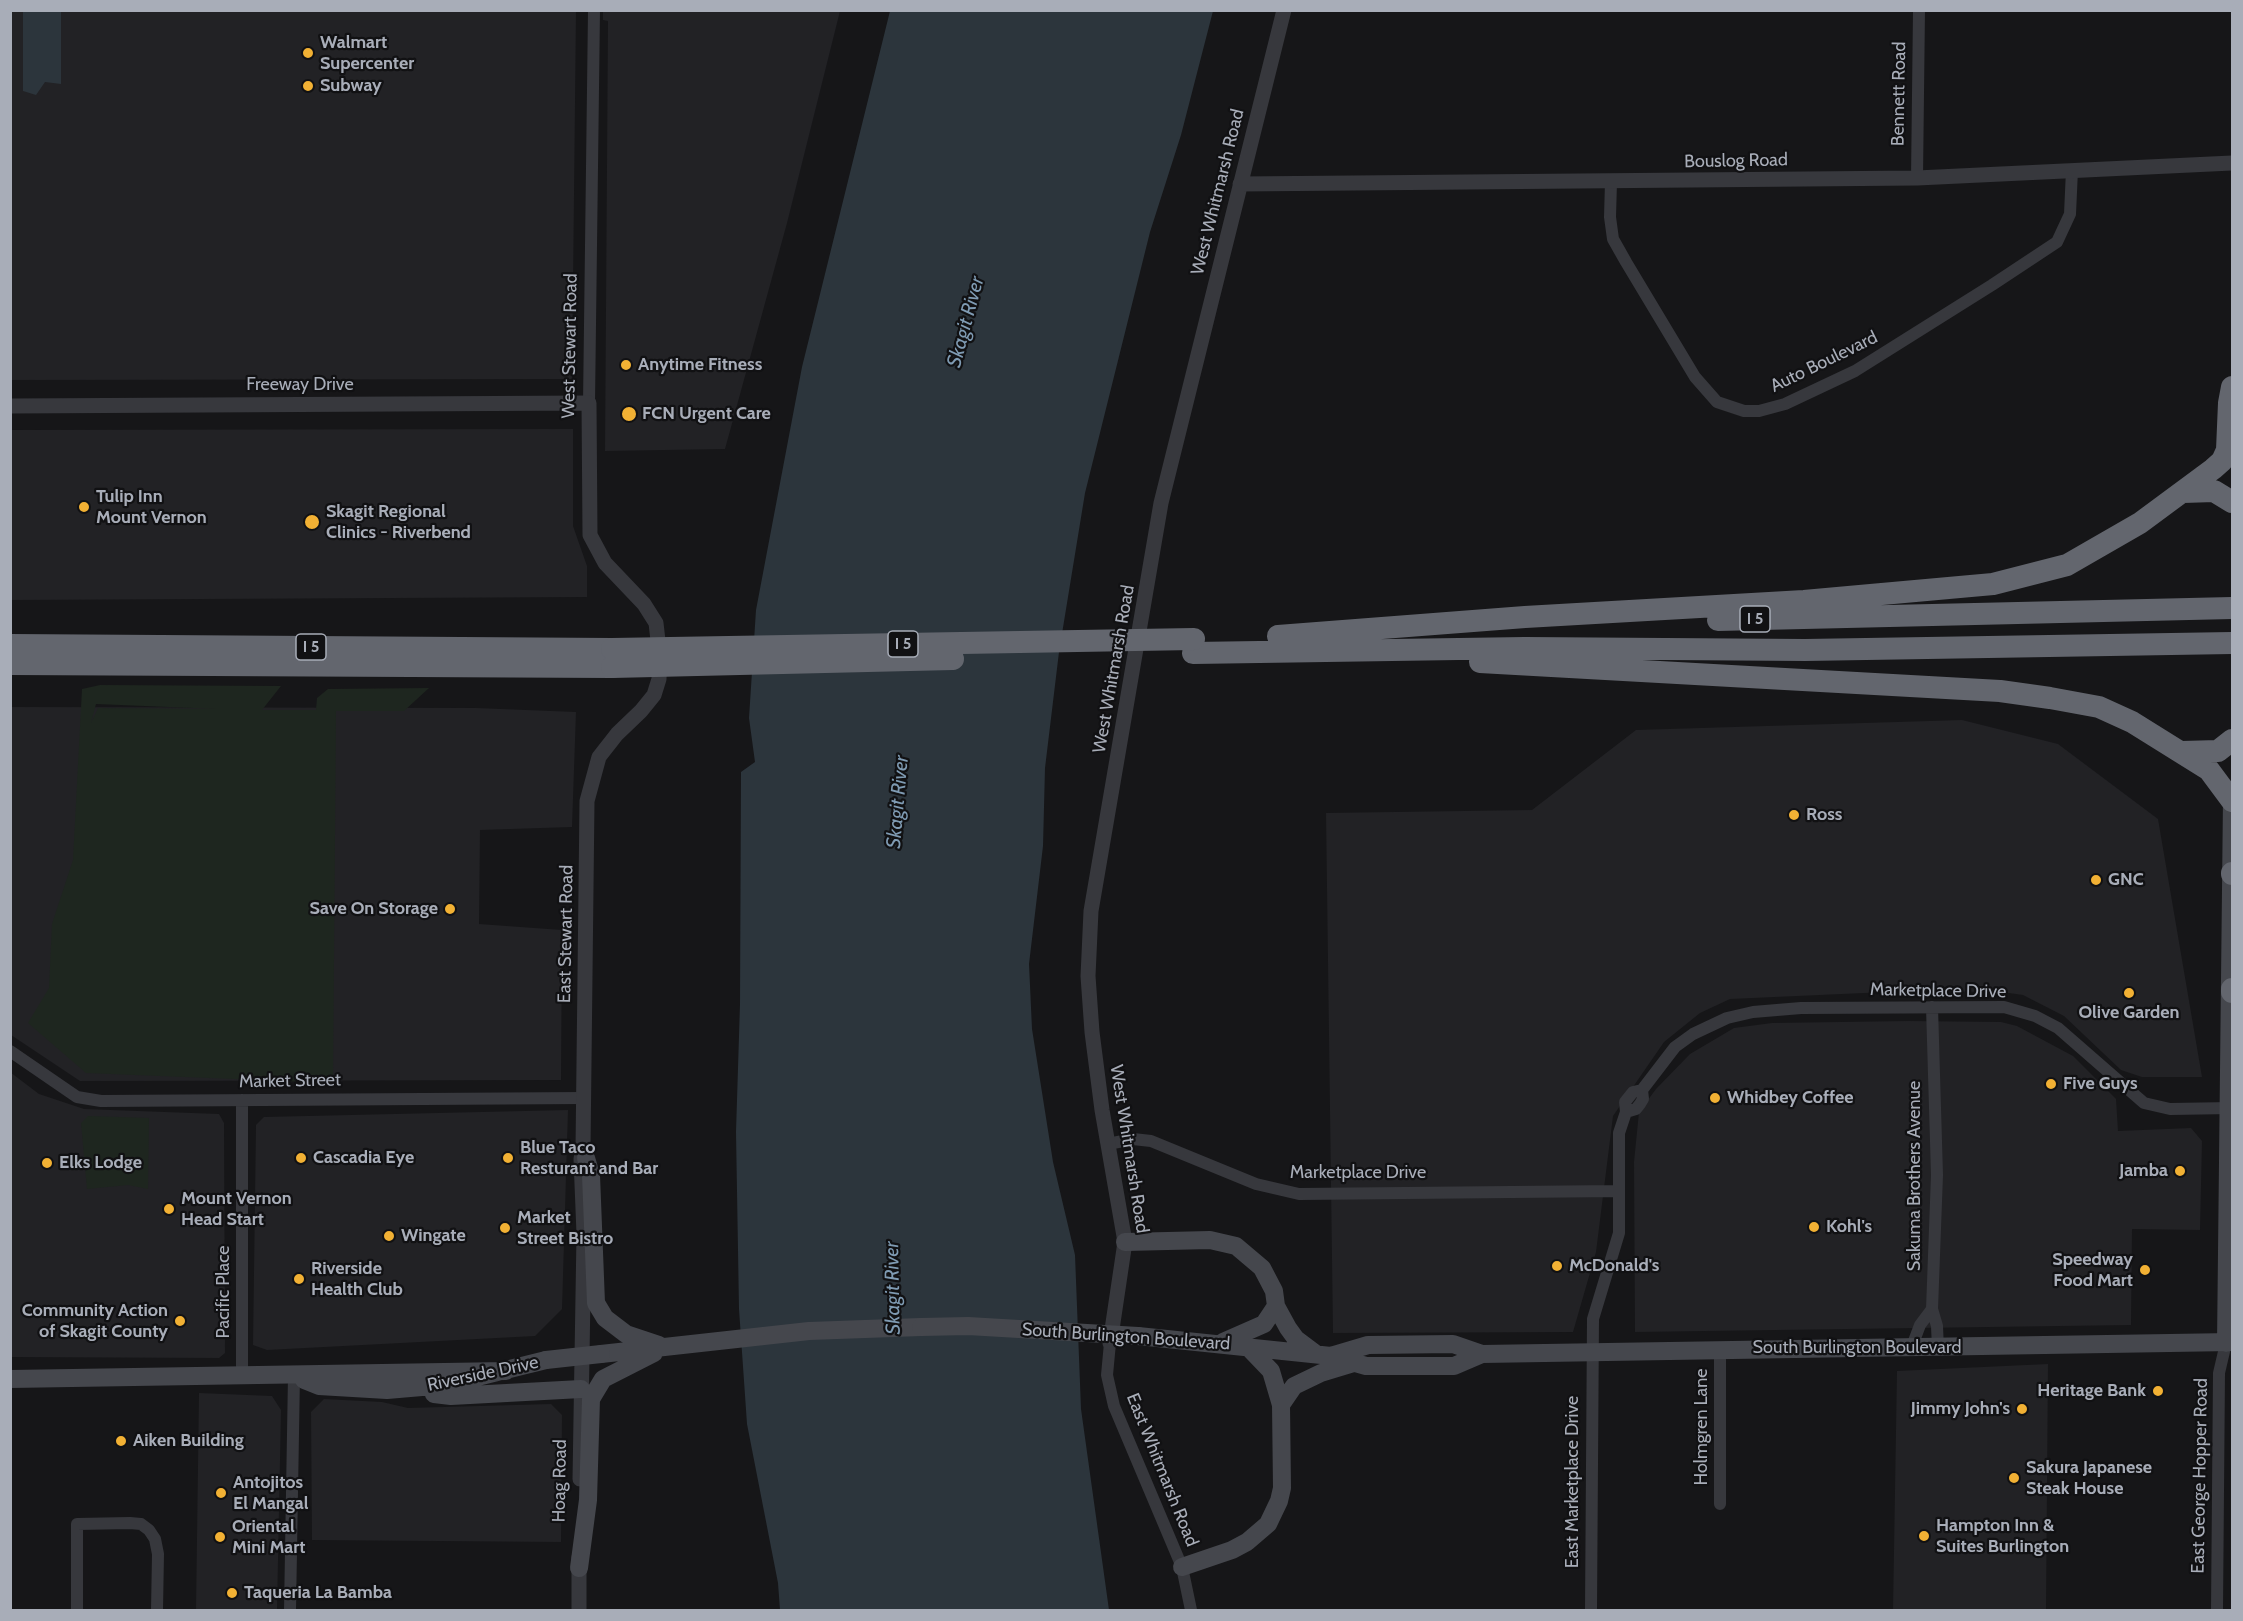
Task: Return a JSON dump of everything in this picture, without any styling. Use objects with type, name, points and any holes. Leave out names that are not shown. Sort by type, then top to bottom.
[{"type":"highway","points":[[1278,636],[1525,617],[1804,601],[1993,584],[2067,565],[2140,523],[2213,469],[2224,457],[2232,387]]},
{"type":"highway","points":[[2183,492],[2214,491],[2232,502]]},
{"type":"highway","name":"I 5","points":[[1193,646],[1278,636],[1710,621],[2232,608]]},
{"type":"highway","name":"I 5","points":[[10,664],[612,658],[1193,646],[1365,651],[1526,648],[1805,650],[2232,643]]},
{"type":"highway","name":"I 5","points":[[10,645],[612,658]]},
{"type":"highway","points":[[1365,651],[1464,661],[1683,676],[2000,691],[2099,707],[2132,722],[2209,770],[2232,800]]},
{"type":"highway","points":[[10,676],[89,674],[189,664]]},
{"type":"highway","points":[[2180,752],[2218,751],[2232,740]]},
{"type":"main road","points":[[2229,1342],[2232,800]]},
{"type":"main road","points":[[584,1153],[591,1175],[596,1303],[605,1318],[626,1334],[666,1347]]},
{"type":"main road","points":[[1125,1242],[1210,1240],[1236,1246],[1262,1268],[1274,1291],[1276,1306],[1296,1339],[1324,1356]]},
{"type":"main road","points":[[1219,1344],[1264,1324],[1276,1306]]},
{"type":"main road","name":"South Burlington Boulevard","points":[[921,1327],[968,1326],[1138,1336],[1324,1356],[1366,1366],[1454,1366],[1482,1354]]},
{"type":"main road","name":"Riverside Drive","points":[[10,1379],[294,1375],[319,1386],[387,1390],[445,1385],[546,1360],[809,1330],[921,1327]]},
{"type":"main road","name":"South Burlington Boulevard","points":[[1324,1356],[1368,1345],[1453,1344],[1482,1354],[1592,1354],[1720,1349],[1938,1349],[2229,1342]]},
{"type":"main road","points":[[1182,1567],[1232,1550],[1258,1535],[1268,1524],[1282,1488],[1281,1405],[1271,1371],[1247,1346]]},
{"type":"main road","points":[[579,1568],[588,1500],[591,1399],[603,1378],[666,1347]]},
{"type":"main road","points":[[1281,1405],[1293,1386],[1321,1373],[1355,1363]]},
{"type":"main road","points":[[294,1375],[506,1371]]},
{"type":"main road","points":[[387,1390],[451,1396],[581,1389]]},
{"type":"street","name":"West Stewart Road","points":[[594,10],[589,403],[590,535],[605,563],[644,604],[656,623],[660,658]]},
{"type":"street","name":"West Whitmarsh Road","points":[[1110,1343],[1125,1242],[1108,1144],[1091,1021],[1088,976],[1091,911],[1161,503],[1284,10]]},
{"type":"street","name":"Bennett Road","points":[[1917,178],[1919,10]]},
{"type":"street","name":"Bouslog Road","points":[[1240,184],[1917,178],[2232,163]]},
{"type":"street","name":"Auto Boulevard","points":[[1611,182],[1610,217],[1614,239],[1695,377],[1718,402],[1739,411],[1752,411],[1785,404],[1855,371],[2057,242],[2070,214],[2072,170]]},
{"type":"street","name":"Freeway Drive","points":[[10,406],[589,403]]},
{"type":"street","name":"East Stewart Road","points":[[581,1352],[586,1226],[584,1098],[587,801],[599,757],[654,695],[660,679],[660,658]]},
{"type":"street","name":"Marketplace Drive","points":[[1626,1112],[1625,1102],[1633,1092],[1642,1090],[1675,1047],[1693,1034],[1727,1018],[1753,1012],[1801,1008],[1932,1006],[2004,1007],[2018,1010],[2058,1028],[2144,1103],[2170,1109],[2231,1108]]},
{"type":"street","name":"Sakuma Brothers Avenue","points":[[1932,1006],[1937,1175],[1932,1309],[1937,1326],[1938,1349]]},
{"type":"street","name":"Market Street","points":[[10,1051],[76,1097],[101,1101],[584,1098]]},
{"type":"street","name":"Pacific Place","points":[[242,1100],[242,1376]]},
{"type":"street","name":"East Marketplace Drive","points":[[1591,1611],[1593,1319],[1619,1233],[1619,1133],[1626,1112]]},
{"type":"street","name":"Marketplace Drive","points":[[1108,1144],[1132,1139],[1151,1141],[1256,1184],[1299,1194],[1618,1191]]},
{"type":"street","name":"Sakuma Brothers Avenue","points":[[1911,1349],[1920,1325],[1932,1309]]},
{"type":"street","name":"East George Hopper Road","points":[[2217,1611],[2219,1373],[2229,1342]]},
{"type":"street","name":"East Whitmarsh Road","points":[[1110,1343],[1107,1375],[1114,1406],[1182,1567],[1191,1611]]},
{"type":"street","name":"Holmgren Lane","points":[[1720,1349],[1720,1504]]},
{"type":"street","name":"Hoag Road","points":[[579,1611],[581,1352]]},
{"type":"street","points":[[290,1611],[294,1375]]},
{"type":"street","points":[[77,1611],[78,1524],[130,1523],[141,1524],[149,1530],[158,1554],[157,1611]]},
{"type":"shaded area","points":[[10,11],[576,11],[572,379],[11,380]]},
{"type":"shaded area","points":[[603,11],[840,11],[787,223],[725,449],[605,451],[608,21],[603,20]]},
{"type":"shaded area","points":[[573,429],[573,526],[587,566],[587,597],[11,600],[11,430]]},
{"type":"shaded area","points":[[100,685],[281,686],[262,710],[316,710],[317,698],[328,689],[429,688],[404,711],[336,711],[333,1083],[86,1073],[28,1023],[49,988],[52,924],[73,860],[82,689]],"holes":[[[96,704],[217,709],[98,708],[91,723]]]},
{"type":"shaded area","points":[[10,707],[476,708],[576,712],[572,827],[480,830],[479,924],[562,930],[561,1080],[80,1081],[11,1035]]},
{"type":"shaded area","points":[[1962,720],[2058,744],[2158,819],[2202,1077],[2142,1077],[2121,1070],[2064,1016],[2023,995],[2002,992],[1909,991],[1730,999],[1700,1013],[1664,1042],[1613,1116],[1596,1252],[1573,1332],[1333,1333],[1326,813],[1532,810],[1636,730]]},
{"type":"shaded area","points":[[2001,1022],[2017,1026],[2073,1056],[2116,1099],[2118,1131],[2191,1128],[2202,1141],[2200,1230],[2132,1229],[2131,1325],[1635,1332],[1634,1162],[1639,1112],[1656,1089],[1690,1054],[1734,1028],[1772,1023]]},
{"type":"shaded area","points":[[10,1072],[39,1094],[84,1109],[219,1114],[224,1123],[225,1353],[219,1358],[11,1357]]},
{"type":"shaded area","points":[[568,1110],[562,1309],[535,1336],[267,1350],[253,1345],[256,1125],[264,1117]]},
{"type":"shaded area","points":[[88,1116],[149,1118],[148,1189],[128,1185],[87,1189],[81,1123]]},
{"type":"shaded area","points":[[2048,1364],[2046,1610],[1893,1610],[1897,1371]]},
{"type":"shaded area","points":[[199,1393],[272,1396],[281,1410],[277,1610],[196,1610]]},
{"type":"shaded area","points":[[324,1399],[382,1402],[408,1408],[551,1404],[562,1415],[561,1542],[312,1540],[311,1412]]},
{"type":"water","points":[[23,11],[61,11],[61,84],[45,82],[36,95],[23,91]]},
{"type":"water","name":"Skagit River","points":[[890,11],[1213,11],[1181,135],[1150,232],[1085,493],[1059,652],[1045,768],[1043,846],[1029,964],[1032,1029],[1053,1162],[1075,1255],[1081,1409],[1109,1610],[780,1610],[778,1583],[747,1424],[739,1309],[736,1132],[740,1004],[741,772],[755,762],[749,718],[756,610],[802,367]]},
{"type":"place","name":"Walmart Supercenter","points":[[308,53]]},
{"type":"place","name":"Subway","points":[[308,86]]},
{"type":"place","name":"Anytime Fitness","points":[[626,365]]},
{"type":"place","name":"FCN Urgent Care","points":[[629,414]]},
{"type":"place","name":"Tulip Inn Mount Vernon","points":[[84,507]]},
{"type":"place","name":"Skagit Regional Clinics - Riverbend","points":[[312,522]]},
{"type":"place","name":"Ross","points":[[1794,815]]},
{"type":"place","name":"GNC","points":[[2096,880]]},
{"type":"place","name":"Save On Storage","points":[[450,909]]},
{"type":"place","name":"Olive Garden","points":[[2129,993]]},
{"type":"place","name":"Five Guys","points":[[2051,1084]]},
{"type":"place","name":"Whidbey Coffee","points":[[1715,1098]]},
{"type":"place","name":"Cascadia Eye","points":[[301,1158]]},
{"type":"place","name":"Blue Taco Resturant and Bar","points":[[508,1158]]},
{"type":"place","name":"Elks Lodge","points":[[47,1163]]},
{"type":"place","name":"Jamba","points":[[2180,1171]]},
{"type":"place","name":"Mount Vernon Head Start","points":[[169,1209]]},
{"type":"place","name":"Kohl's","points":[[1814,1227]]},
{"type":"place","name":"Market Street Bistro","points":[[505,1228]]},
{"type":"place","name":"Wingate","points":[[389,1236]]},
{"type":"place","name":"McDonald's","points":[[1557,1266]]},
{"type":"place","name":"Speedway Food Mart","points":[[2145,1270]]},
{"type":"place","name":"Riverside Health Club","points":[[299,1279]]},
{"type":"place","name":"Community Action of Skagit County","points":[[180,1321]]},
{"type":"place","name":"Heritage Bank","points":[[2158,1391]]},
{"type":"place","name":"Jimmy John's","points":[[2022,1409]]},
{"type":"place","name":"Aiken Building","points":[[121,1441]]},
{"type":"place","name":"Sakura Japanese Steak House","points":[[2014,1478]]},
{"type":"place","name":"Antojitos El Mangal","points":[[221,1493]]},
{"type":"place","name":"Hampton Inn & Suites Burlington","points":[[1924,1536]]},
{"type":"place","name":"Oriental Mini Mart","points":[[220,1537]]},
{"type":"place","name":"Taqueria La Bamba","points":[[232,1593]]}]
